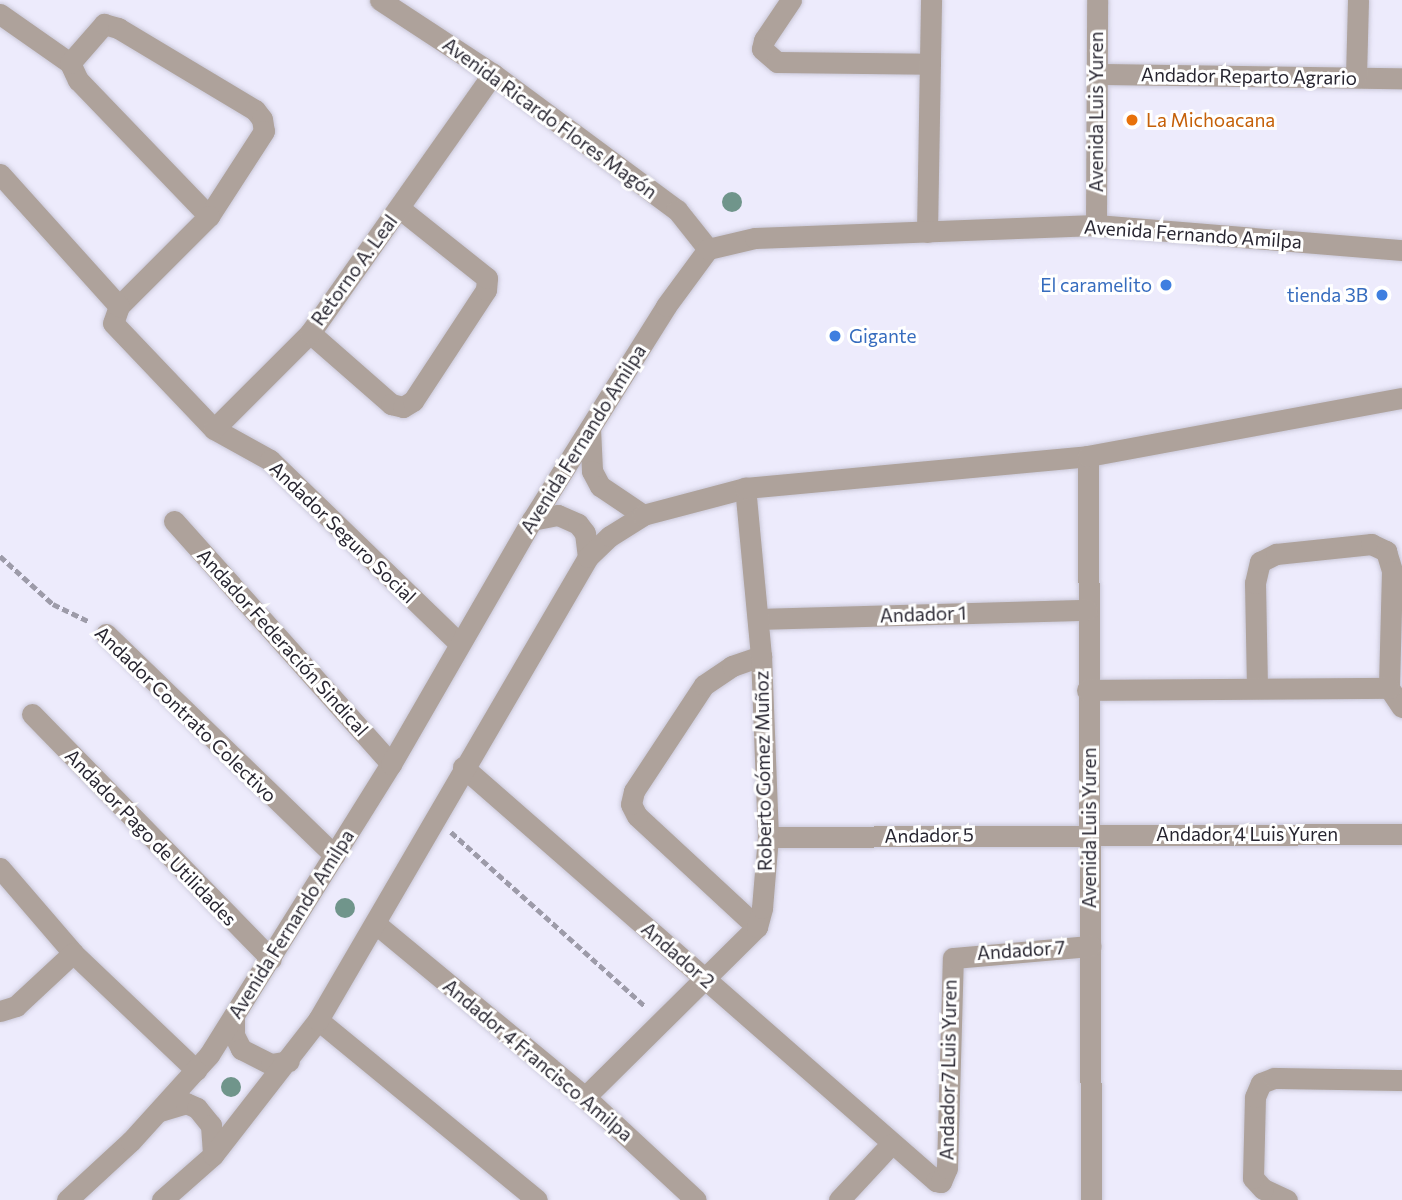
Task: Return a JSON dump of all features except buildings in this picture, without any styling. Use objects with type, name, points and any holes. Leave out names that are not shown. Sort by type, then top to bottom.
[{"type":"street","name":"Avenida Ricardo Flores Magón","points":[[380,0],[493,74],[677,210],[708,249]]},
{"type":"street","points":[[791,0],[764,40],[762,49],[777,62],[930,64]]},
{"type":"street","points":[[928,232],[931,0]]},
{"type":"street","name":"Avenida Luis Yuren","points":[[1096,225],[1097,0]]},
{"type":"street","points":[[1356,77],[1358,0]]},
{"type":"street","points":[[0,14],[70,63],[78,80],[209,216]]},
{"type":"street","points":[[0,174],[119,306],[209,216],[264,131],[255,110],[104,24],[70,63]]},
{"type":"street","name":"Retorno A. Leal","points":[[214,429],[310,333],[493,74]]},
{"type":"street","name":"Andador Reparto Agrario","points":[[1097,74],[1402,78]]},
{"type":"street","name":"Retorno A. Leal","points":[[310,333],[391,404],[403,407],[412,401],[486,290],[487,278],[399,208]]},
{"type":"street","name":"Avenida Fernando Amilpa","points":[[67,1200],[159,1111],[196,1070],[234,1016],[391,764],[532,520],[666,306],[708,249],[755,238],[1096,225],[1402,250]]},
{"type":"street","name":"Andador Seguro Social","points":[[119,306],[113,323],[214,429],[270,460],[460,644]]},
{"type":"street","points":[[170,1198],[213,1155],[289,1062],[318,1020],[587,557],[610,536],[643,514],[745,488],[1088,456],[1402,398]]},
{"type":"street","points":[[590,428],[592,471],[600,486],[643,514]]},
{"type":"street","name":"Avenida Luis Yuren","points":[[1088,456],[1091,1200]]},
{"type":"street","name":"Roberto Gómez Muñoz","points":[[745,488],[761,656],[768,837],[757,927]]},
{"type":"street","points":[[532,520],[558,515],[578,524],[585,533],[587,557]]},
{"type":"street","name":"Andador Federación Sindical","points":[[174,521],[391,764]]},
{"type":"street","points":[[1257,687],[1255,583],[1260,562],[1276,554],[1371,544],[1386,551],[1392,571],[1389,688],[1402,707]]},
{"type":"street","name":"Andador 1","points":[[758,619],[1087,610]]},
{"type":"street","name":"Andador Contrato Colectivo","points":[[106,634],[334,855]]},
{"type":"street","name":"Roberto Gómez Muñoz","points":[[757,927],[636,816],[631,804],[634,791],[704,685],[732,666],[761,656]]},
{"type":"street","points":[[1087,690],[1389,688]]},
{"type":"street","name":"Andador Pago de Utilidades","points":[[32,715],[271,959]]},
{"type":"street","name":"Andador 2","points":[[463,767],[891,1144],[941,1182]]},
{"type":"street","name":"Andador 5","points":[[768,837],[1091,834]]},
{"type":"street","name":"Andador 4 Luis Yuren","points":[[1091,834],[1402,834]]},
{"type":"street","points":[[0,868],[73,953],[196,1070]]},
{"type":"street","name":"Andador 4 Francisco Amilpa","points":[[376,924],[585,1097],[696,1200]]},
{"type":"street","points":[[585,1097],[757,927]]},
{"type":"street","name":"Andador 7","points":[[953,958],[1090,946]]},
{"type":"street","points":[[0,1011],[16,1006],[73,953]]},
{"type":"street","name":"Andador 7 Luis Yuren","points":[[941,1182],[947,1168],[953,958]]},
{"type":"street","points":[[234,1016],[234,1035],[241,1049],[271,1064],[289,1062]]},
{"type":"street","points":[[318,1020],[537,1200]]},
{"type":"street","points":[[1287,1200],[1264,1189],[1253,1178],[1255,1097],[1261,1083],[1274,1078],[1402,1080]]},
{"type":"street","points":[[159,1111],[186,1103],[197,1108],[211,1125],[213,1155]]},
{"type":"street","points":[[839,1200],[891,1144]]},
{"type":"path","name":"Andador Contrato Colectivo","points":[[0,556],[53,604],[106,634]]},
{"type":"path","points":[[437,816],[661,1021]]},
{"type":"place","name":"La Michoacana","points":[[1132,120]]},
{"type":"place","name":"El caramelito","points":[[1166,285]]},
{"type":"place","name":"tienda 3B","points":[[1382,295]]},
{"type":"place","name":"Gigante","points":[[835,336]]}]
